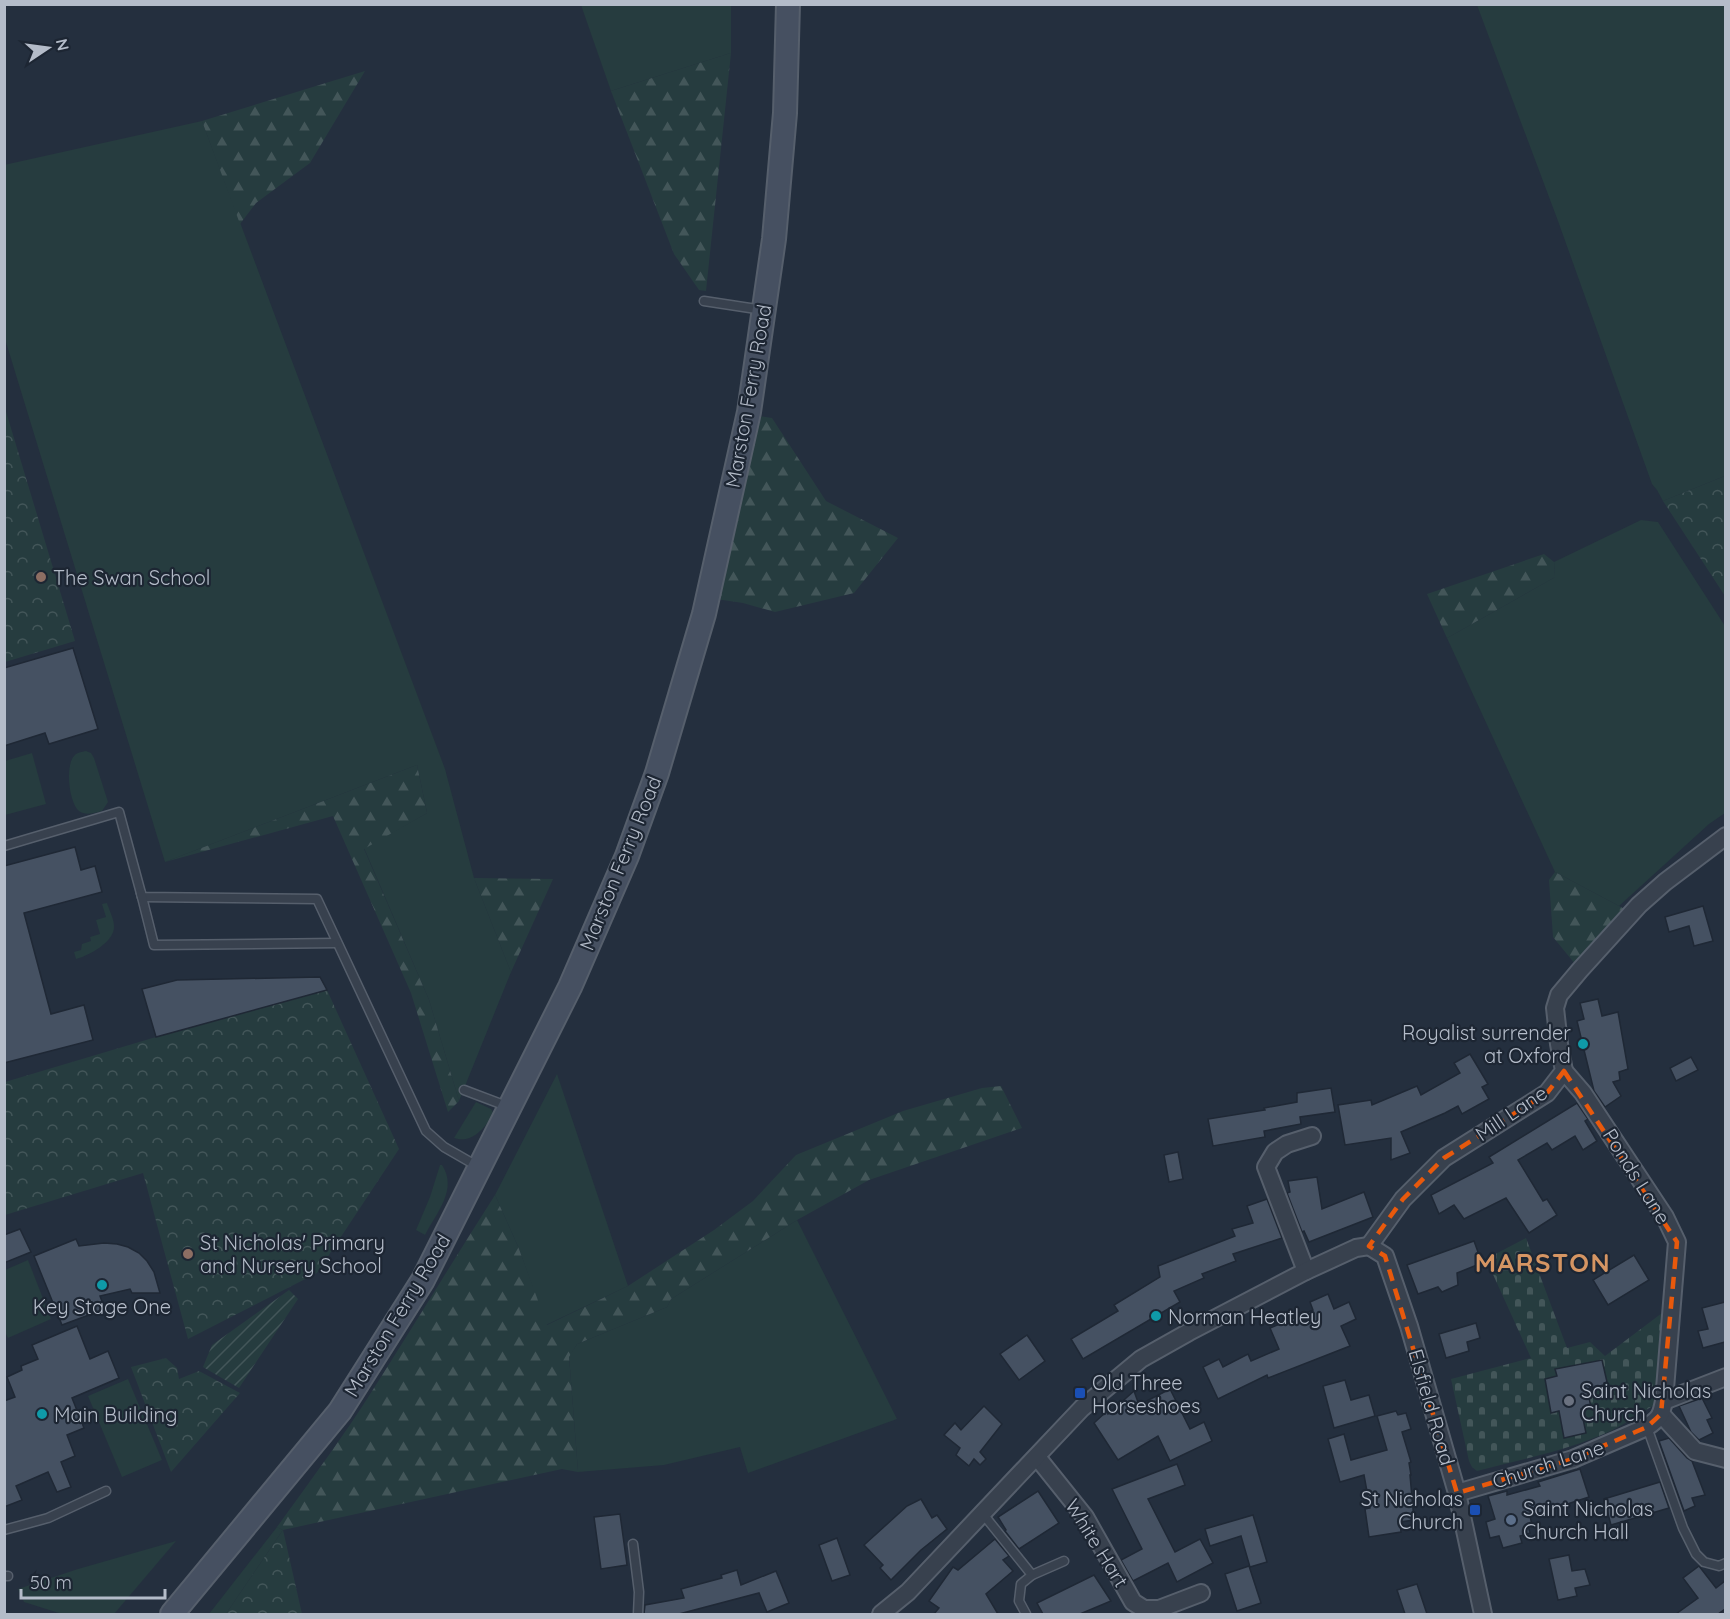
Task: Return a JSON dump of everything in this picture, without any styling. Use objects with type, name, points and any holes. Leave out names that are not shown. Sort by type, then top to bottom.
[{"type":"main road","name":"Marston Ferry Road","points":[[172,1614],[340,1411],[423,1280],[570,987],[627,856],[657,773],[684,685],[717,560],[748,412],[774,239],[785,112],[788,4]]},
{"type":"street","name":"Mill Lane","points":[[1369,1246],[1403,1199],[1444,1158],[1547,1093],[1564,1071],[1555,1008],[1560,995],[1639,905],[1725,836]]},
{"type":"street","name":"Ponds Lane","points":[[1564,1071],[1583,1093],[1665,1217],[1677,1242],[1663,1408]]},
{"type":"street","points":[[1306,1271],[1266,1167],[1275,1152],[1287,1144],[1312,1136]]},
{"type":"street","points":[[881,1614],[908,1592],[1082,1408],[1141,1359],[1306,1271],[1356,1248],[1369,1246]]},
{"type":"street","name":"Elsfield Road","points":[[1369,1246],[1385,1256],[1409,1326],[1457,1493],[1484,1614]]},
{"type":"street","name":"Church Lane","points":[[1457,1493],[1573,1460],[1647,1427],[1658,1419],[1663,1408],[1725,1377]]},
{"type":"street","points":[[1663,1408],[1695,1451],[1725,1459]]},
{"type":"street","name":"White Hart","points":[[1037,1457],[1085,1517],[1133,1602],[1144,1608],[1159,1609],[1201,1593]]},
{"type":"lane","points":[[704,301],[764,310]]},
{"type":"lane","points":[[4,846],[119,812],[154,945],[337,943]]},
{"type":"lane","points":[[138,884],[142,897],[317,899],[426,1131],[444,1147],[479,1167]]},
{"type":"lane","points":[[464,1089],[509,1107]]},
{"type":"lane","points":[[1647,1427],[1683,1528],[1696,1554],[1704,1562],[1719,1566],[1725,1563]]},
{"type":"lane","points":[[4,1530],[48,1518],[106,1491]]},
{"type":"lane","points":[[983,1514],[1032,1575]]},
{"type":"lane","points":[[633,1544],[639,1592],[638,1614]]},
{"type":"lane","points":[[1026,1614],[1019,1600],[1021,1584],[1032,1575],[1064,1561]]},
{"type":"highlighted area","points":[[1564,1071],[1677,1242],[1661,1414],[1647,1427],[1573,1459],[1457,1493],[1385,1256],[1369,1246],[1403,1199],[1444,1158],[1547,1093]]},
{"type":"green space","points":[[581,5],[731,5],[731,53],[611,91]]},
{"type":"green space","points":[[1477,5],[1725,5],[1725,476],[1663,501],[1652,484],[1558,221]]},
{"type":"green space","points":[[731,53],[706,291],[699,290],[674,254],[611,91]]},
{"type":"green space","points":[[365,71],[310,163],[256,203],[240,224],[202,121]]},
{"type":"green space","points":[[202,121],[445,769],[474,878],[511,972],[459,1101],[429,1000],[364,848],[427,813],[417,765],[165,862],[5,339],[4,165]]},
{"type":"green space","points":[[4,405],[75,641],[5,662],[4,662]]},
{"type":"green space","points":[[758,416],[772,418],[826,501],[898,538],[854,593],[775,612],[743,603],[716,599]]},
{"type":"green space","points":[[1725,476],[1725,596],[1663,501]]},
{"type":"green space","points":[[1641,520],[1658,522],[1725,626],[1725,813],[1709,824],[1619,906],[1555,872],[1447,638],[1555,577],[1554,562]]},
{"type":"green space","points":[[1544,554],[1554,562],[1555,577],[1447,638],[1427,594]]},
{"type":"green space","points":[[86,751],[94,758],[108,802],[102,811],[90,814],[81,813],[76,807],[69,784],[71,761],[77,754]]},
{"type":"green space","points":[[32,753],[46,804],[5,815],[5,761]]},
{"type":"green space","points":[[417,765],[427,813],[364,849],[429,1000],[459,1101],[448,1112],[411,993],[333,816],[165,862]]},
{"type":"green space","points":[[1555,872],[1632,913],[1580,970],[1553,937],[1549,880]]},
{"type":"green space","points":[[474,878],[553,879],[511,972]]},
{"type":"green space","points":[[107,903],[114,923],[113,932],[106,943],[76,959],[74,952],[81,950],[82,944],[91,941],[90,937],[100,934],[96,920],[106,917],[102,904]]},
{"type":"green space","points":[[327,990],[399,1149],[317,1273],[188,1339],[143,1173],[5,1215],[5,1082]]},
{"type":"green space","points":[[557,1074],[628,1286],[546,1325],[519,1249],[495,1195]]},
{"type":"green space","points":[[1001,1086],[1022,1128],[869,1180],[797,1220],[671,1299],[667,1307],[577,1344],[569,1357],[578,1472],[562,1469],[283,1530],[277,1527],[363,1406],[495,1195],[519,1249],[547,1325],[628,1286],[714,1230],[753,1201],[796,1155],[903,1111],[982,1088]]},
{"type":"green space","points":[[476,1102],[491,1109],[494,1114],[472,1137],[454,1138]]},
{"type":"green space","points":[[440,1165],[446,1174],[447,1192],[425,1235],[416,1230]]},
{"type":"green space","points":[[797,1220],[897,1419],[748,1473],[740,1447],[664,1465],[578,1472],[569,1356],[577,1344],[667,1307],[671,1299]]},
{"type":"green space","points":[[1526,1238],[1567,1348],[1590,1342],[1605,1356],[1666,1310],[1656,1404],[1614,1429],[1584,1442],[1477,1471],[1469,1461],[1451,1379],[1531,1358],[1486,1259]]},
{"type":"green space","points":[[28,1260],[51,1319],[8,1338],[4,1330],[5,1270]]},
{"type":"green space","points":[[289,1290],[298,1299],[239,1388],[203,1367],[212,1345]]},
{"type":"green space","points":[[166,1358],[177,1368],[179,1379],[199,1371],[240,1393],[171,1472],[131,1367]]},
{"type":"green space","points":[[128,1379],[162,1460],[122,1477],[88,1396]]},
{"type":"green space","points":[[277,1527],[283,1530],[226,1614],[209,1614]]},
{"type":"green space","points":[[283,1530],[302,1614],[226,1614]]},
{"type":"green space","points":[[176,1541],[114,1614],[62,1614],[24,1602],[18,1589],[78,1569]]},
{"type":"building","points":[[73,648],[98,729],[49,744],[45,733],[4,746],[4,668]]},
{"type":"building","points":[[75,847],[81,870],[95,866],[102,892],[24,913],[51,1014],[84,1005],[93,1040],[4,1063],[4,866]]},
{"type":"building","points":[[1703,906],[1713,941],[1694,946],[1689,926],[1669,932],[1665,917]]},
{"type":"building","points":[[320,977],[327,990],[156,1037],[142,989],[177,980]]},
{"type":"building","points":[[1598,999],[1602,1016],[1618,1012],[1628,1069],[1619,1072],[1620,1080],[1613,1082],[1621,1096],[1605,1107],[1594,1091],[1577,1021],[1584,1019],[1580,1003]]},
{"type":"building","points":[[1470,1054],[1488,1084],[1482,1087],[1489,1099],[1462,1114],[1458,1106],[1401,1132],[1410,1153],[1391,1160],[1391,1138],[1345,1145],[1338,1105],[1371,1100],[1372,1105],[1417,1086],[1421,1095],[1460,1073],[1454,1063]]},
{"type":"building","points":[[1691,1057],[1698,1070],[1676,1081],[1670,1068]]},
{"type":"building","points":[[1331,1088],[1335,1112],[1300,1117],[1301,1124],[1264,1131],[1265,1137],[1213,1146],[1208,1119],[1265,1110],[1264,1108],[1297,1102],[1297,1093]]},
{"type":"building","points":[[1577,1103],[1588,1119],[1585,1121],[1597,1141],[1583,1150],[1575,1136],[1552,1150],[1547,1143],[1518,1160],[1543,1201],[1547,1199],[1557,1215],[1529,1233],[1506,1198],[1464,1219],[1454,1205],[1439,1214],[1431,1195],[1493,1163],[1489,1157]]},
{"type":"building","points":[[1178,1152],[1183,1179],[1169,1182],[1164,1155]]},
{"type":"building","points":[[1317,1177],[1322,1209],[1364,1192],[1373,1217],[1309,1242],[1304,1231],[1302,1232],[1287,1193],[1290,1192],[1288,1181]]},
{"type":"building","points":[[1267,1199],[1282,1238],[1233,1254],[1236,1261],[1202,1274],[1204,1278],[1174,1291],[1180,1302],[1083,1359],[1071,1339],[1118,1311],[1114,1305],[1160,1277],[1158,1266],[1235,1236],[1232,1229],[1253,1223],[1247,1206]]},
{"type":"building","points":[[20,1229],[31,1252],[4,1263],[4,1235]]},
{"type":"building","name":"Key Stage One","points":[[76,1239],[79,1246],[117,1244],[139,1253],[154,1272],[160,1293],[132,1293],[130,1289],[100,1296],[105,1309],[62,1325],[34,1256]]},
{"type":"building","points":[[1474,1241],[1482,1263],[1457,1273],[1458,1285],[1442,1292],[1438,1287],[1418,1294],[1407,1265]]},
{"type":"building","points":[[1634,1255],[1649,1280],[1608,1305],[1593,1280]]},
{"type":"building","points":[[1328,1294],[1334,1309],[1349,1302],[1356,1319],[1341,1326],[1350,1346],[1268,1378],[1267,1375],[1218,1399],[1203,1367],[1219,1359],[1223,1367],[1248,1354],[1251,1361],[1279,1349],[1270,1328],[1313,1310],[1310,1302]]},
{"type":"building","points":[[1725,1302],[1725,1342],[1703,1348],[1698,1331],[1708,1329],[1702,1308]]},
{"type":"building","points":[[1476,1323],[1480,1338],[1467,1342],[1469,1351],[1446,1358],[1439,1334]]},
{"type":"building","name":"Main Building","points":[[77,1326],[90,1359],[108,1351],[119,1378],[72,1398],[84,1428],[67,1435],[75,1456],[61,1462],[71,1487],[57,1492],[48,1472],[16,1486],[22,1500],[4,1507],[4,1401],[15,1397],[7,1377],[22,1370],[21,1366],[38,1359],[32,1345]]},
{"type":"building","points":[[1027,1335],[1045,1361],[1019,1380],[1000,1354]]},
{"type":"building","name":"Saint Nicholas Church","points":[[1602,1360],[1607,1382],[1604,1385],[1587,1389],[1591,1407],[1581,1409],[1586,1433],[1564,1438],[1559,1411],[1551,1413],[1545,1379],[1557,1376],[1555,1369]]},
{"type":"building","points":[[1345,1380],[1351,1400],[1369,1395],[1375,1416],[1334,1428],[1323,1386]]},
{"type":"building","points":[[1170,1389],[1190,1429],[1204,1422],[1212,1441],[1170,1461],[1158,1436],[1118,1460],[1094,1423],[1134,1391],[1139,1405]]},
{"type":"building","points":[[1702,1398],[1712,1418],[1707,1420],[1713,1433],[1699,1440],[1691,1432],[1679,1406]]},
{"type":"building","points":[[984,1406],[1002,1424],[980,1452],[986,1459],[980,1465],[974,1459],[969,1466],[956,1455],[960,1448],[944,1435],[955,1423],[961,1430]]},
{"type":"building","points":[[1396,1411],[1398,1415],[1406,1413],[1411,1429],[1402,1432],[1411,1462],[1409,1463],[1414,1520],[1400,1522],[1401,1532],[1369,1537],[1365,1509],[1370,1508],[1364,1475],[1340,1482],[1328,1439],[1344,1434],[1351,1460],[1387,1450],[1377,1416]]},
{"type":"building","points":[[1669,1438],[1692,1461],[1705,1495],[1692,1498],[1695,1506],[1684,1511],[1659,1441]]},
{"type":"building","points":[[1177,1464],[1185,1485],[1148,1499],[1175,1552],[1200,1539],[1213,1563],[1177,1582],[1168,1563],[1133,1581],[1121,1560],[1142,1549],[1112,1489]]},
{"type":"building","points":[[1580,1469],[1589,1497],[1530,1516],[1532,1525],[1528,1526],[1530,1533],[1520,1536],[1522,1543],[1503,1548],[1499,1536],[1490,1538],[1486,1522],[1495,1519],[1488,1496],[1507,1491],[1507,1495],[1540,1486],[1538,1482]]},
{"type":"building","points":[[1660,1482],[1669,1508],[1611,1525],[1604,1499]]},
{"type":"building","points":[[1038,1491],[1059,1523],[1019,1549],[1005,1531],[998,1517]]},
{"type":"building","points":[[921,1499],[932,1518],[937,1515],[947,1529],[921,1550],[891,1580],[880,1568],[883,1565],[864,1545],[907,1506]]},
{"type":"building","points":[[620,1514],[627,1565],[601,1569],[594,1517]]},
{"type":"building","points":[[1253,1515],[1267,1562],[1250,1567],[1241,1536],[1210,1546],[1205,1529]]},
{"type":"building","points":[[837,1538],[850,1575],[832,1581],[819,1545]]},
{"type":"building","points":[[995,1539],[1009,1556],[1003,1560],[1013,1571],[986,1594],[998,1614],[934,1614],[939,1608],[929,1601],[953,1567],[958,1570]]},
{"type":"building","points":[[1569,1555],[1572,1571],[1585,1569],[1590,1585],[1575,1588],[1577,1596],[1558,1600],[1549,1559]]},
{"type":"building","points":[[1249,1566],[1261,1603],[1237,1611],[1225,1574]]},
{"type":"building","points":[[1699,1566],[1716,1588],[1725,1581],[1725,1609],[1718,1614],[1676,1614],[1698,1598],[1683,1578]]},
{"type":"building","points":[[737,1570],[741,1585],[776,1571],[789,1603],[767,1612],[759,1593],[679,1614],[644,1614],[645,1605],[684,1598],[681,1589],[722,1578],[721,1575]]},
{"type":"building","points":[[1094,1575],[1111,1601],[1080,1614],[1043,1614],[1037,1603]]},
{"type":"building","points":[[1417,1584],[1427,1614],[1405,1614],[1397,1590]]},
{"type":"place","name":"The Swan School","points":[[41,577]]},
{"type":"place","name":"Royalist surrender at Oxford","points":[[1583,1044]]},
{"type":"place","name":"St Nicholas' Primary and Nursery School","points":[[188,1254]]},
{"type":"place","name":"Key Stage One","points":[[102,1285]]},
{"type":"place","name":"Norman Heatley","points":[[1156,1316]]},
{"type":"place","name":"Old Three Horseshoes","points":[[1080,1393]]},
{"type":"place","name":"Saint Nicholas Church","points":[[1569,1401]]},
{"type":"place","name":"Main Building","points":[[42,1414]]},
{"type":"place","name":"St Nicholas Church","points":[[1475,1510]]},
{"type":"place","name":"Saint Nicholas Church Hall","points":[[1511,1520]]},
{"type":"district","name":"MARSTON","points":[[1543,1262]]}]
